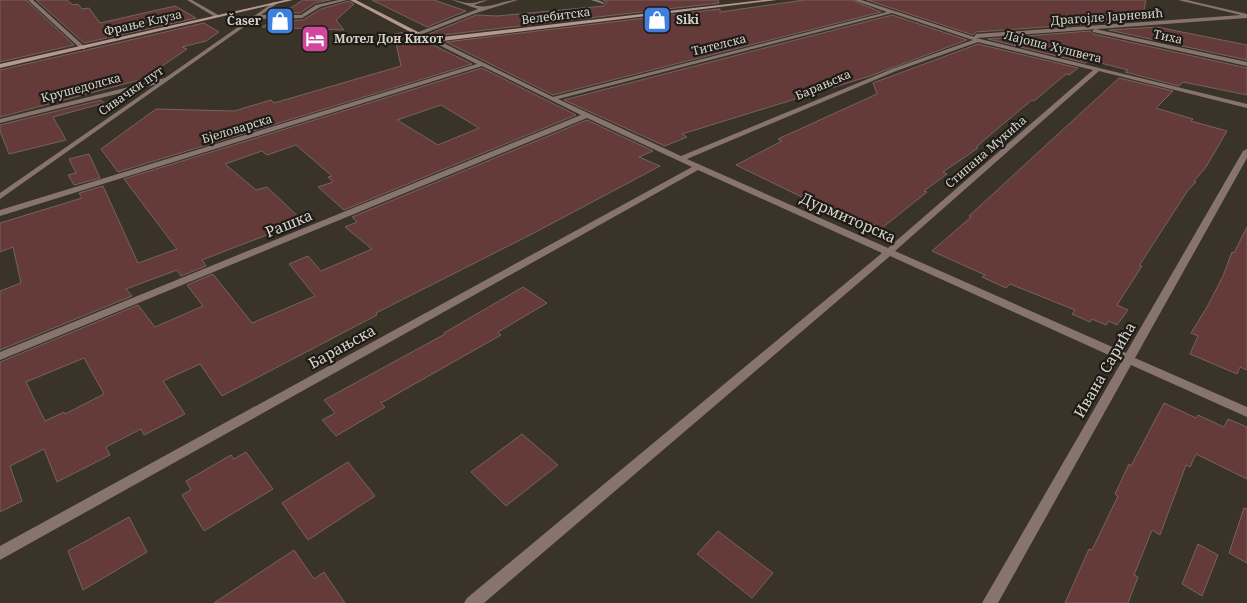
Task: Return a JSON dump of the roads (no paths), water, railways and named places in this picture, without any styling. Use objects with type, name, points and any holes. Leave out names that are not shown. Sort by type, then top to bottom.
[{"type":"street","points":[[30,0],[84,48]]},
{"type":"street","points":[[189,0],[217,16]]},
{"type":"street","name":"Фрање Клуза","points":[[0,66],[291,0]]},
{"type":"street","points":[[258,17],[302,16],[318,6],[345,0]]},
{"type":"street","name":"Дурмиторска","points":[[352,0],[552,100],[1247,412]]},
{"type":"street","points":[[454,0],[482,9]]},
{"type":"street","points":[[467,5],[486,0]]},
{"type":"street","points":[[418,34],[482,9],[516,0]]},
{"type":"street","points":[[593,0],[603,3]]},
{"type":"street","name":"Велебитска","points":[[429,38],[448,39],[775,0]]},
{"type":"street","name":"Лајоша Хушвета","points":[[856,0],[978,40],[1247,106]]},
{"type":"street","points":[[1180,0],[1247,15]]},
{"type":"street","name":"Сивачки пут","points":[[0,197],[276,4]]},
{"type":"street","name":"Тителска","points":[[552,100],[892,12]]},
{"type":"street","name":"Драгојле Јарневић","points":[[968,37],[1247,15]]},
{"type":"street","name":"Тиха","points":[[1084,28],[1247,64]]},
{"type":"street","points":[[440,45],[448,39]]},
{"type":"street","name":"Барањска","points":[[681,159],[894,70],[978,40]]},
{"type":"street","name":"Бјеловарска","points":[[0,213],[480,65]]},
{"type":"street","name":"Стипана Мукића","points":[[472,603],[889,252],[1098,70]]},
{"type":"street","name":"Крушедолска","points":[[0,121],[168,79]]},
{"type":"street","name":"Рашка","points":[[0,356],[587,115]]},
{"type":"street","name":"Ивана Сарића","points":[[990,603],[1247,151]]},
{"type":"street","name":"Барањска","points":[[0,553],[698,167]]},
{"type":"place","name":"Siki","points":[[657,20]]},
{"type":"place","name":"Časer","points":[[280,21]]},
{"type":"place","name":"Мотел Дон Кихот","points":[[315,39]]}]
